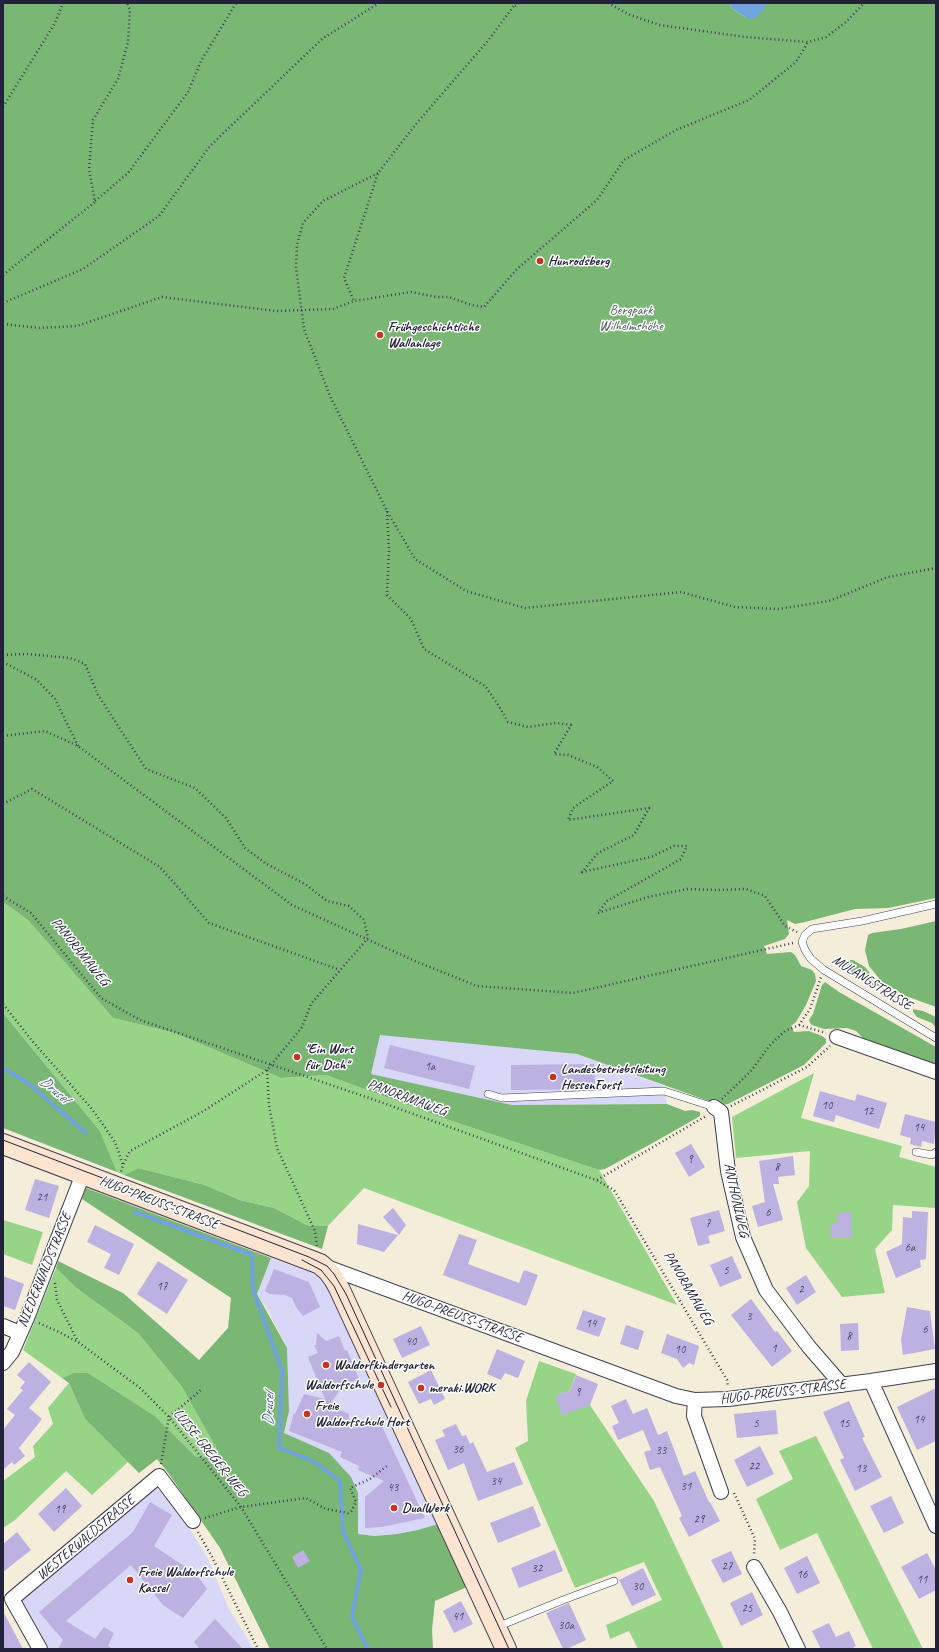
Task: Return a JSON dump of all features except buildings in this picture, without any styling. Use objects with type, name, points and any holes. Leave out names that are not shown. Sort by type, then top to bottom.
[{"type":"street","points":[[837,1037],[936,1072]]},
{"type":"street","name":"ANTHONIWEG","points":[[723,1108],[728,1171],[743,1237],[751,1257],[766,1290],[809,1347],[842,1385]]},
{"type":"street","name":"HUGO-PREUSS-STRASSE","points":[[3,1144],[320,1264],[676,1396],[695,1400],[728,1399],[842,1385],[936,1371]]},
{"type":"street","name":"NIEDERWALDSTRASSE","points":[[3,1363],[12,1352],[27,1318],[83,1174]]},
{"type":"street","points":[[320,1264],[334,1279],[339,1288],[506,1649]]},
{"type":"street","points":[[3,1326],[20,1333]]},
{"type":"street","points":[[871,1381],[936,1526]]},
{"type":"street","points":[[695,1400],[694,1416],[726,1490]]},
{"type":"street","points":[[159,1476],[193,1522]]},
{"type":"street","name":"WESTERWALDSTRASSE","points":[[40,1649],[12,1599],[159,1476]]},
{"type":"street","points":[[754,1566],[780,1612],[798,1649]]},
{"type":"lane","points":[[802,942],[805,935],[812,929],[862,921],[936,904]]},
{"type":"lane","name":"MULANGSTRASSE","points":[[802,942],[811,959],[824,970],[936,1038]]},
{"type":"lane","points":[[488,1094],[502,1098],[664,1091],[723,1108]]},
{"type":"lane","points":[[916,1152],[932,1155],[936,1152]]},
{"type":"lane","points":[[496,1627],[614,1581]]},
{"type":"path","points":[[3,107],[55,24],[63,3]]},
{"type":"path","points":[[94,202],[89,169],[93,120],[118,79],[128,42],[130,10],[127,3]]},
{"type":"path","points":[[3,275],[128,173],[188,92],[201,62],[236,3]]},
{"type":"path","points":[[3,303],[84,269],[159,216],[210,146],[322,39],[379,3]]},
{"type":"path","points":[[354,301],[344,278],[378,173],[416,124],[487,42],[515,4],[520,3]]},
{"type":"path","points":[[608,3],[630,15],[660,25],[745,37],[808,42],[826,37],[846,22],[864,3]]},
{"type":"path","points":[[3,324],[40,328],[77,326],[162,296],[276,311],[333,309],[354,301],[411,292],[437,297],[449,297],[471,305],[484,307],[517,269],[597,200],[624,160],[676,130],[749,100],[796,62],[808,42]]},
{"type":"path","points":[[378,173],[323,201],[303,223],[297,245],[296,267],[304,329],[330,396],[387,510],[414,559],[466,591],[525,608],[681,592],[735,607],[778,609],[829,601],[888,577],[936,568]]},
{"type":"path","points":[[387,510],[390,550],[387,595],[411,619],[424,649],[485,686],[508,722],[528,727],[556,723],[572,725],[554,754],[568,756],[597,767],[613,781],[573,808],[568,820],[649,808],[634,835],[598,853],[582,872],[651,857],[674,846],[687,846],[681,859],[607,901],[598,913],[648,897],[687,889],[746,889],[765,896],[786,926],[805,935]]},
{"type":"path","points":[[3,655],[27,654],[70,658],[85,664],[98,695],[146,769],[195,788],[226,818],[245,848],[265,863],[305,884],[327,901],[349,906],[364,920],[368,938]]},
{"type":"path","points":[[3,662],[37,680],[55,699],[78,746]]},
{"type":"path","points":[[3,736],[45,731],[78,746],[292,905],[368,938],[415,961],[478,986],[573,993],[786,944],[802,942]]},
{"type":"path","points":[[3,804],[32,789],[160,867],[209,923],[340,970]]},
{"type":"path","name":"PANORAMAWEG","points":[[3,896],[31,913],[101,998],[140,1020],[271,1064],[596,1180],[614,1190],[727,1380],[728,1399]]},
{"type":"path","points":[[115,1186],[130,1151],[202,1112],[267,1070],[302,1027],[311,1004],[368,938]]},
{"type":"path","points":[[723,1108],[774,1041],[785,1031],[799,1025],[810,1009],[824,970]]},
{"type":"path","points":[[3,1004],[34,1043],[92,1109],[115,1142],[123,1165]]},
{"type":"path","points":[[596,1180],[710,1113],[807,1067],[830,1047],[837,1037],[799,1025]]},
{"type":"path","points":[[267,1070],[269,1105],[277,1148],[315,1231],[320,1264]]},
{"type":"path","points":[[51,1258],[57,1300],[78,1342]]},
{"type":"path","name":"LUISE-GREGER-WEG","points":[[27,1318],[78,1342],[140,1388],[169,1417],[241,1507],[326,1649]]},
{"type":"path","points":[[159,1476],[169,1417],[202,1389]]},
{"type":"path","points":[[258,1649],[193,1522],[241,1507],[306,1498],[326,1509],[348,1513],[351,1512],[356,1502],[350,1488],[370,1478],[387,1466]]},
{"type":"path","points":[[726,1490],[754,1539],[754,1566]]},
{"type":"shaded area","points":[[380,1034],[577,1054],[664,1086],[667,1104],[512,1105],[371,1074]]},
{"type":"shaded area","points":[[271,1258],[312,1273],[322,1279],[329,1288],[438,1524],[397,1534],[375,1536],[358,1534],[358,1493],[329,1453],[284,1434],[289,1411],[287,1348],[266,1307],[257,1294]]},
{"type":"shaded area","name":"Freie Waldorfschule Kassel","points":[[155,1486],[181,1514],[208,1559],[229,1609],[254,1649],[45,1649],[20,1600]]},
{"type":"green space","name":"Bergpark Wilhelmshöhe","points":[[3,3],[729,3],[733,9],[745,17],[768,3],[936,3],[936,898],[888,908],[855,909],[795,924],[787,920],[789,934],[785,939],[764,946],[767,954],[791,952],[795,955],[801,966],[812,970],[815,974],[816,981],[806,1005],[796,1022],[791,1026],[794,1032],[809,1031],[822,1036],[826,1039],[826,1043],[804,1065],[728,1104],[720,1105],[577,1054],[380,1035],[371,1074],[512,1105],[667,1104],[685,1111],[692,1110],[700,1112],[700,1116],[605,1169],[599,1170],[440,1117],[326,1075],[281,1078],[175,1033],[113,1018],[28,920],[3,902]]},
{"type":"green space","points":[[3,902],[28,920],[113,1018],[175,1033],[281,1078],[326,1075],[440,1117],[599,1170],[677,1305],[364,1188],[328,1226],[309,1226],[274,1208],[240,1200],[205,1185],[138,1168],[124,1175],[117,1172],[100,1131],[3,1013]]},
{"type":"green space","points":[[936,921],[936,1007],[906,996],[882,982],[869,966],[865,950],[868,935],[872,933],[901,929]]},
{"type":"green space","points":[[849,960],[853,960],[865,967],[880,986],[870,985],[850,973],[846,966]]},
{"type":"green space","points":[[825,982],[839,992],[936,1047],[936,1066],[863,1038],[856,1031],[847,1028],[824,1029],[812,1025],[809,1020],[813,1014],[822,985]]},
{"type":"green space","points":[[913,1009],[923,1011],[936,1017],[936,1028],[932,1023],[917,1017],[913,1012]]},
{"type":"green space","points":[[3,1013],[100,1131],[117,1172],[3,1128]]},
{"type":"green space","points":[[814,1073],[801,1118],[902,1146],[899,1157],[936,1167],[936,1208],[893,1205],[892,1230],[875,1249],[885,1293],[842,1297],[806,1248],[797,1202],[809,1186],[810,1151],[736,1158],[732,1117]]},
{"type":"green space","points":[[138,1168],[205,1185],[240,1200],[274,1208],[309,1226],[328,1226],[322,1249],[124,1175]]},
{"type":"green space","points":[[86,1188],[271,1258],[257,1294],[287,1348],[289,1411],[284,1433],[329,1453],[351,1477],[358,1493],[358,1534],[375,1536],[397,1534],[438,1524],[467,1587],[435,1601],[432,1630],[433,1649],[270,1649],[220,1548],[157,1459],[139,1473],[85,1419],[69,1383],[62,1378],[73,1373],[88,1373],[155,1416],[196,1457],[221,1456],[182,1387],[138,1333],[75,1287],[56,1268],[58,1261],[123,1293],[199,1360],[228,1328],[231,1298],[82,1199]]},
{"type":"green space","points":[[3,1220],[43,1232],[32,1265],[3,1254]]},
{"type":"green space","points":[[56,1268],[75,1287],[138,1333],[182,1387],[222,1456],[196,1457],[155,1416],[88,1373],[73,1373],[62,1378],[23,1350]]},
{"type":"green space","points":[[539,1361],[576,1374],[570,1391],[556,1395],[590,1405],[654,1501],[724,1649],[638,1649],[629,1631],[610,1639],[606,1625],[662,1600],[644,1562],[575,1588],[515,1448],[528,1441],[526,1401]]},
{"type":"green space","points":[[69,1383],[85,1419],[128,1462],[92,1495],[66,1471],[15,1520],[3,1528],[3,1481],[35,1457],[33,1446],[53,1424],[48,1408]]},
{"type":"green space","points":[[816,1436],[923,1649],[873,1649],[817,1533],[780,1550],[756,1499],[793,1479],[779,1451]]},
{"type":"water","points":[[729,3],[768,3],[757,17],[752,19],[745,17],[733,9]]},
{"type":"waterway","name":"Drusel","points":[[3,1068],[28,1083],[86,1133]]},
{"type":"waterway","name":"Drusel","points":[[135,1212],[252,1255],[253,1289],[282,1371],[279,1448],[313,1461],[340,1481],[343,1531],[361,1570],[352,1617],[368,1649]]},
{"type":"tram line","points":[[3,1140],[309,1257],[327,1266],[334,1274],[346,1294],[509,1649]]},
{"type":"tram line","points":[[302,1260],[321,1270],[334,1286],[391,1407]]},
{"type":"place","name":"Hunrodsberg","points":[[540,261]]},
{"type":"place","name":"Frühgeschichtliche Wallanlage","points":[[380,335]]},
{"type":"place","name":"\"Ein Wort für Dich\"","points":[[297,1057]]},
{"type":"place","name":"Landesbetriebsleitung HessenForst","points":[[553,1077]]},
{"type":"place","name":"Waldorfkindergarten","points":[[326,1365]]},
{"type":"place","name":"Waldorfschule","points":[[381,1385]]},
{"type":"place","name":"meraki.WORK","points":[[421,1388]]},
{"type":"place","name":"Freie Waldorfschule Hort","points":[[307,1414]]},
{"type":"place","name":"DualWerk","points":[[394,1508]]},
{"type":"place","name":"Freie Waldorfschule Kassel","points":[[130,1580]]}]
